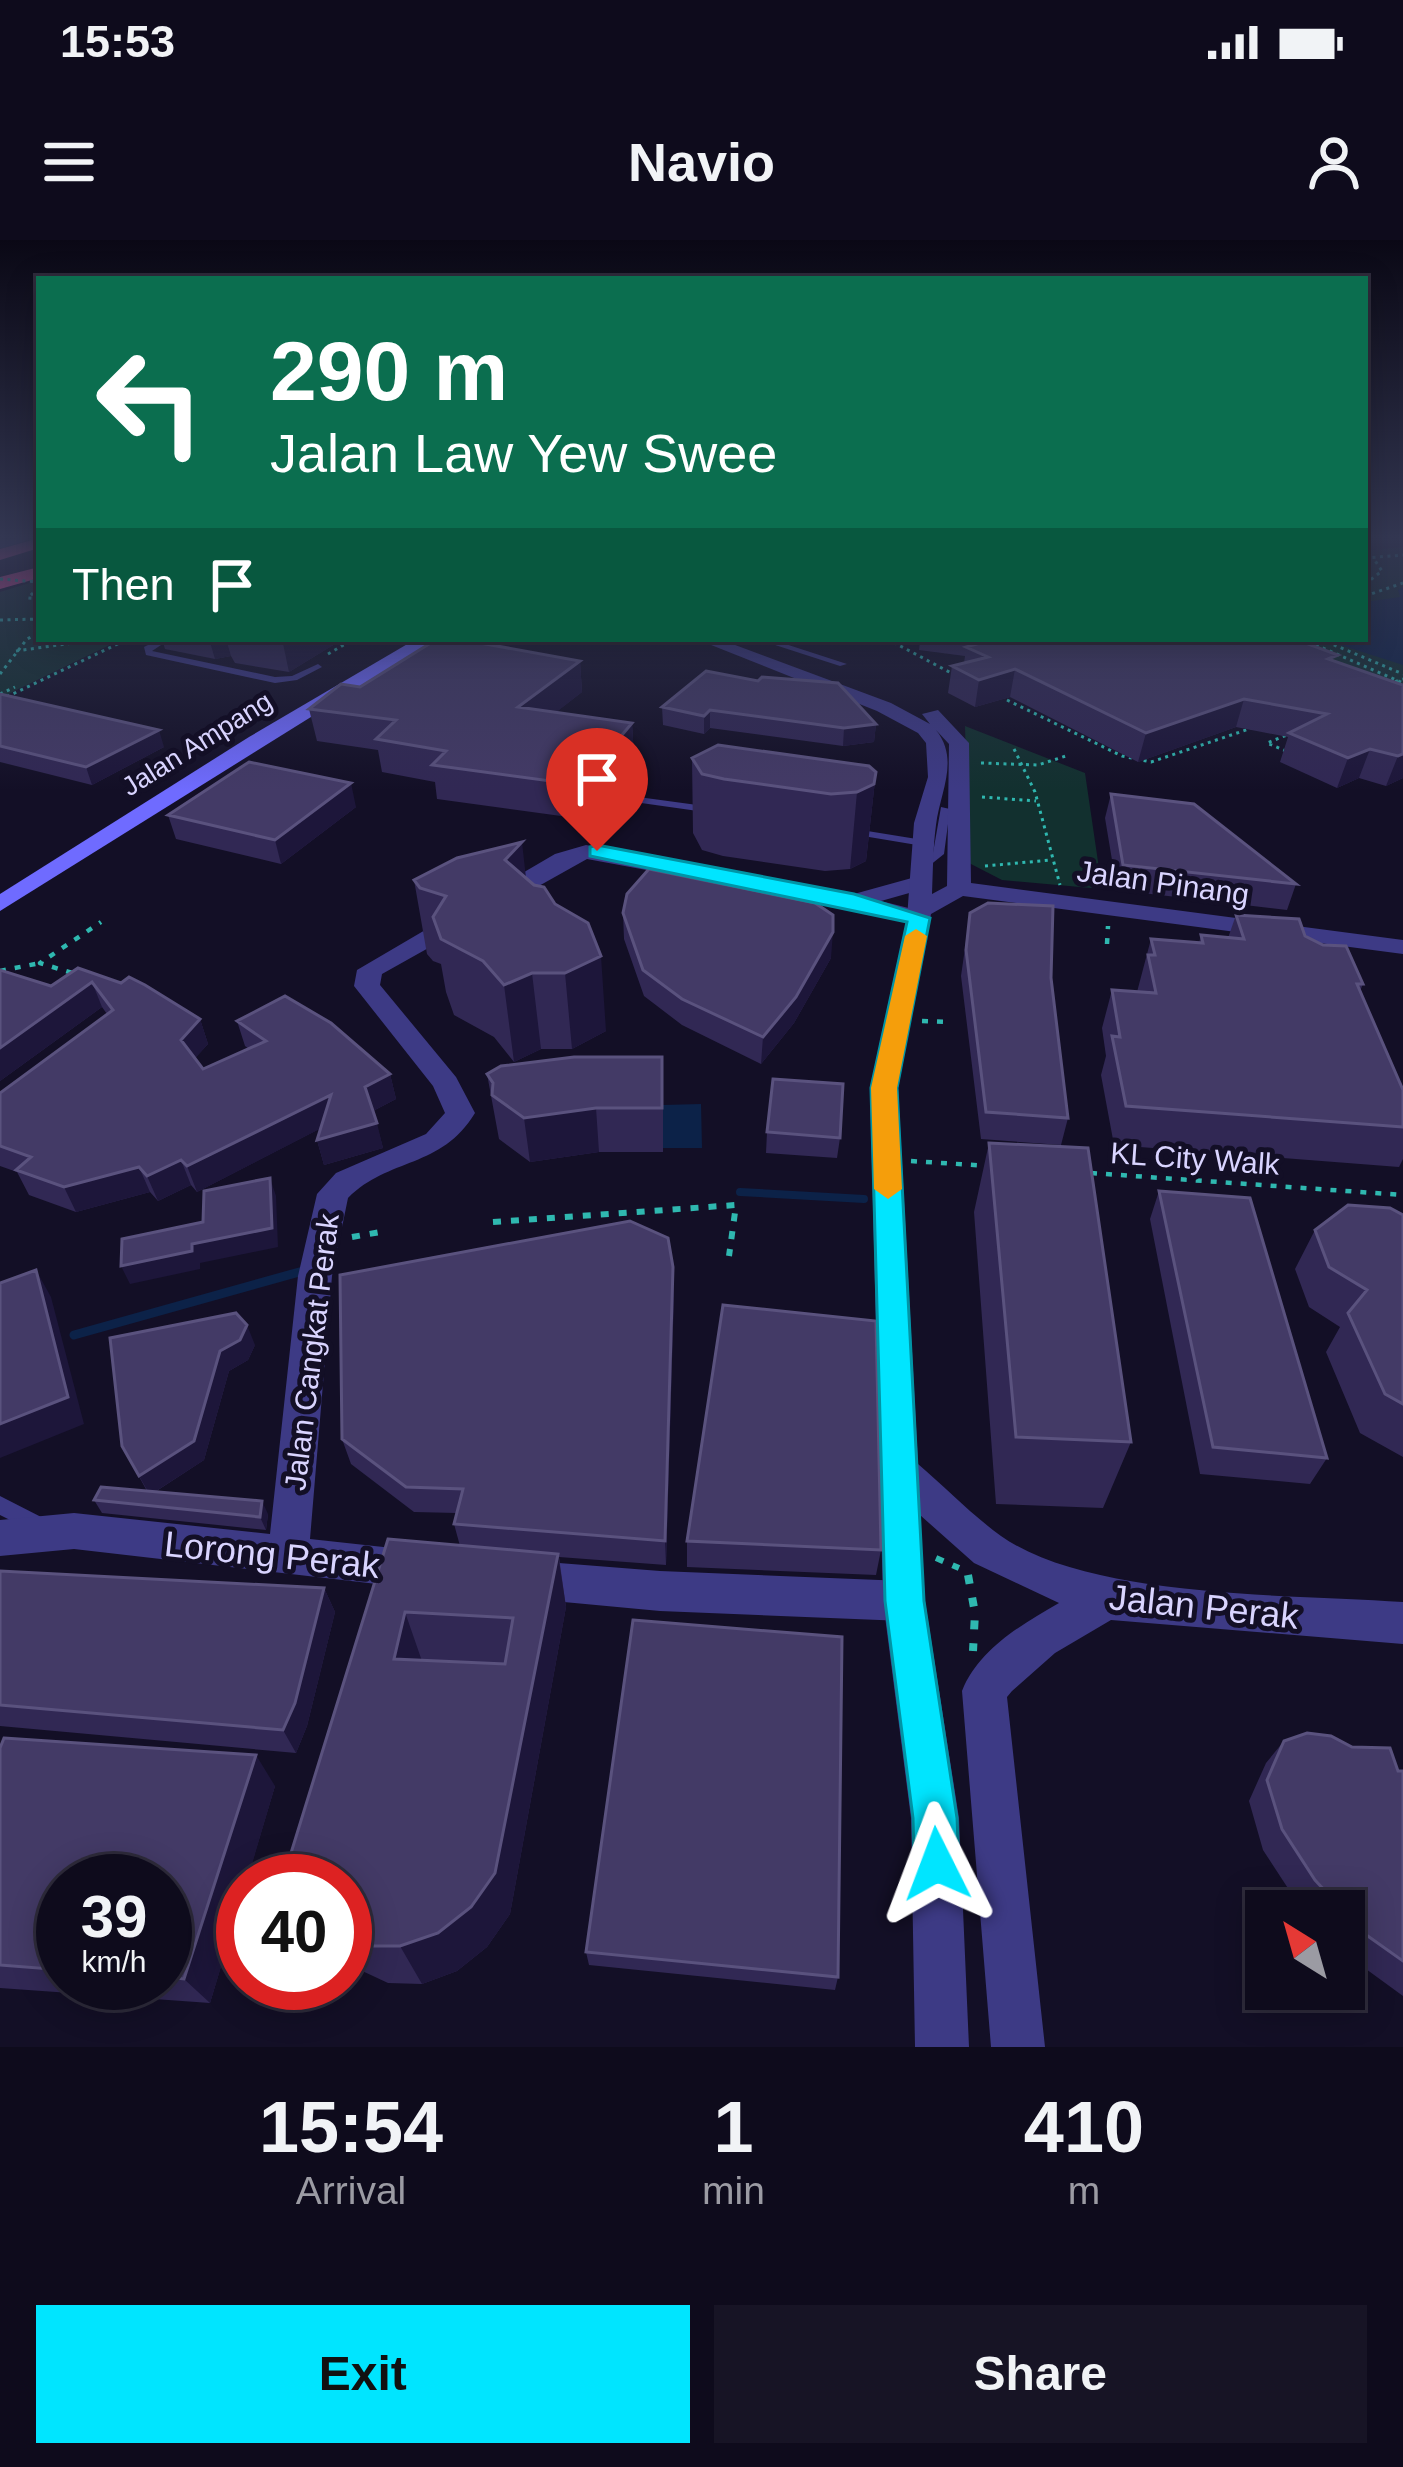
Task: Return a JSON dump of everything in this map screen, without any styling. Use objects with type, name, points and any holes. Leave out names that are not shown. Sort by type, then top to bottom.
[{"type":"main road","name":"Jalan Ampang","points":[[0,886],[402,642]]},
{"type":"main road","name":"Jalan Ampang","points":[[0,904],[253,743],[423,642]]},
{"type":"street","points":[[713,642],[802,673],[925,729],[936,743],[938,777],[884,1088],[904,1601],[935,1818],[942,2047]]},
{"type":"street","points":[[751,642],[905,701],[943,722],[958,743],[959,889],[920,895]]},
{"type":"street","name":"Jalan Cangkat Perak","points":[[288,1557],[315,1276],[332,1193],[382,1160],[439,1142],[454,1128],[460,1113],[446,1083],[367,986],[370,970],[537,885],[563,859],[597,851],[854,901],[920,895]]},
{"type":"street","name":"Jalan Pinang","points":[[959,889],[1403,947]]},
{"type":"street","name":"Jalan Perak","points":[[900,1472],[988,1550],[1042,1578],[1107,1600],[1403,1623]]},
{"type":"street","name":"Lorong Perak","points":[[0,1538],[47,1531],[660,1591],[904,1601]]},
{"type":"street","points":[[1018,2047],[983,1691],[1027,1644],[1107,1600]]},
{"type":"lane","points":[[771,642],[843,664]]},
{"type":"lane","points":[[148,644],[275,680],[318,667]]},
{"type":"lane","points":[[631,799],[721,812]]},
{"type":"lane","points":[[920,895],[938,854],[945,809]]},
{"type":"lane","points":[[849,831],[923,843]]},
{"type":"lane","points":[[0,1505],[47,1531]]},
{"type":"path","points":[[0,674],[16,651],[36,635]]},
{"type":"path","points":[[16,651],[80,642]]},
{"type":"path","points":[[0,697],[121,642]]},
{"type":"path","points":[[893,642],[973,683]]},
{"type":"path","points":[[1309,642],[1402,679]]},
{"type":"path","points":[[1327,642],[1402,679]]},
{"type":"path","points":[[324,643],[350,648]]},
{"type":"path","points":[[1319,658],[1353,653]]},
{"type":"path","points":[[0,661],[7,663]]},
{"type":"path","points":[[1376,688],[1402,679]]},
{"type":"path","points":[[0,697],[15,687]]},
{"type":"path","points":[[1007,700],[1122,756],[1151,762],[1268,722]]},
{"type":"path","points":[[1287,734],[1267,742],[1297,755]]},
{"type":"path","points":[[1014,749],[1036,801],[1061,892]]},
{"type":"path","points":[[976,763],[1022,766],[1069,755]]},
{"type":"path","points":[[968,796],[1036,801]]},
{"type":"path","points":[[986,866],[1052,860]]},
{"type":"path","points":[[1107,944],[1108,918]]},
{"type":"path","points":[[0,971],[40,963],[101,922]]},
{"type":"path","points":[[40,963],[85,977]]},
{"type":"path","points":[[916,1021],[949,1022]]},
{"type":"path","points":[[911,1161],[1005,1167]]},
{"type":"path","name":"KL City Walk","points":[[1075,1172],[1403,1195]]},
{"type":"path","points":[[493,1222],[736,1205],[729,1256]]},
{"type":"path","points":[[936,1558],[968,1576]]},
{"type":"path","points":[[971,1650],[975,1613],[968,1576],[978,1563]]},
{"type":"green space","points":[[0,622],[36,622],[36,642],[116,642],[0,698]]},
{"type":"green space","points":[[1368,622],[1403,622],[1403,716],[1235,642],[1368,642]]},
{"type":"green space","points":[[965,726],[1085,773],[1102,889],[1002,880],[969,863]]},
{"type":"water","points":[[1368,622],[1403,622],[1403,665],[1331,642],[1368,642]]},
{"type":"water","points":[[701,1104],[702,1148],[663,1148],[663,1105]]},
{"type":"building","points":[[432,642],[475,642],[580,661],[518,707],[632,723],[580,785],[432,765],[446,751],[376,739],[396,720],[309,709],[341,684],[360,687]]},
{"type":"building","points":[[984,642],[1303,642],[1338,655],[1328,659],[1403,685],[1403,754],[1370,749],[1348,758],[1289,733],[1327,714],[1244,699],[1146,733],[1015,669],[979,680],[952,666],[988,657],[966,647]]},
{"type":"building","points":[[706,671],[758,681],[762,677],[838,683],[876,724],[844,728],[710,710],[704,716],[662,707]]},
{"type":"building","points":[[0,694],[159,730],[86,767],[0,746]]},
{"type":"building","points":[[718,745],[869,766],[876,772],[874,784],[857,792],[831,794],[702,774],[692,758]]},
{"type":"building","points":[[249,762],[351,783],[275,840],[168,815]]},
{"type":"building","points":[[1111,794],[1194,804],[1296,884],[1123,865]]},
{"type":"building","points":[[522,842],[505,860],[534,885],[544,887],[555,904],[588,923],[601,956],[565,973],[532,973],[504,985],[483,961],[441,939],[433,917],[446,896],[420,888],[414,880],[457,858]]},
{"type":"building","points":[[649,869],[815,903],[833,915],[833,932],[796,997],[763,1037],[682,999],[643,970],[623,913],[627,894]]},
{"type":"building","points":[[988,903],[1053,906],[1051,978],[1068,1118],[986,1112],[966,950],[970,913]]},
{"type":"building","points":[[1236,915],[1299,919],[1305,936],[1323,945],[1346,946],[1363,984],[1357,984],[1403,1090],[1403,1127],[1126,1106],[1112,1036],[1120,1037],[1112,990],[1156,993],[1148,955],[1155,955],[1151,939],[1203,943],[1201,935],[1244,939]]},
{"type":"building","points":[[78,968],[121,983],[129,977],[200,1019],[181,1040],[203,1069],[266,1041],[237,1021],[285,996],[331,1023],[390,1074],[365,1087],[377,1123],[317,1140],[331,1095],[187,1166],[181,1160],[147,1176],[139,1167],[64,1187],[16,1170],[31,1157],[0,1146],[0,1093],[113,1010],[92,982],[0,1048],[0,970],[51,986]]},
{"type":"building","points":[[574,1057],[662,1057],[662,1108],[596,1108],[524,1118],[492,1095],[493,1083],[487,1074],[501,1066]]},
{"type":"building","points":[[773,1079],[843,1084],[840,1138],[767,1132]]},
{"type":"building","points":[[989,1143],[1088,1148],[1131,1442],[1016,1437]]},
{"type":"building","points":[[270,1178],[272,1228],[192,1244],[192,1251],[121,1266],[122,1239],[203,1222],[204,1191]]},
{"type":"building","points":[[1159,1191],[1250,1198],[1327,1458],[1213,1447]]},
{"type":"building","points":[[1348,1205],[1390,1208],[1403,1215],[1403,1404],[1385,1394],[1348,1313],[1367,1290],[1329,1267],[1315,1230]]},
{"type":"building","points":[[630,1221],[668,1238],[673,1267],[665,1541],[454,1524],[463,1489],[406,1487],[342,1439],[340,1275]]},
{"type":"building","points":[[36,1270],[68,1397],[0,1424],[0,1283]]},
{"type":"building","points":[[723,1305],[876,1321],[881,1550],[687,1541]]},
{"type":"building","points":[[236,1313],[247,1325],[240,1340],[220,1351],[194,1441],[139,1476],[122,1446],[110,1338]]},
{"type":"building","points":[[101,1487],[262,1501],[260,1517],[94,1500]]},
{"type":"building","points":[[388,1539],[558,1554],[495,1873],[471,1907],[438,1933],[400,1946],[372,1946],[372,1854],[291,1854]],"holes":[[[405,1612],[513,1618],[505,1664],[394,1659]]]},
{"type":"building","points":[[0,1571],[324,1588],[295,1703],[283,1730],[0,1705]]},
{"type":"building","points":[[633,1620],[842,1637],[838,1977],[586,1952]]},
{"type":"building","points":[[1307,1733],[1331,1736],[1352,1747],[1390,1748],[1398,1771],[1403,1771],[1403,1961],[1365,1934],[1365,1890],[1324,1890],[1282,1829],[1267,1780],[1284,1741]]},
{"type":"building","points":[[4,1738],[256,1755],[224,1854],[216,1854],[216,1879],[192,1954],[192,1854],[36,1854],[36,1968],[0,1965],[0,1748]]},
{"type":"waterway","points":[[740,1192],[864,1199]]},
{"type":"waterway","points":[[74,1335],[303,1271]]},
{"type":"slow traffic","points":[[888,1189],[884,1088],[916,936]]},
{"type":"route","points":[[597,851],[919,918],[884,1088],[904,1601],[935,1818],[937,1864]]}]
